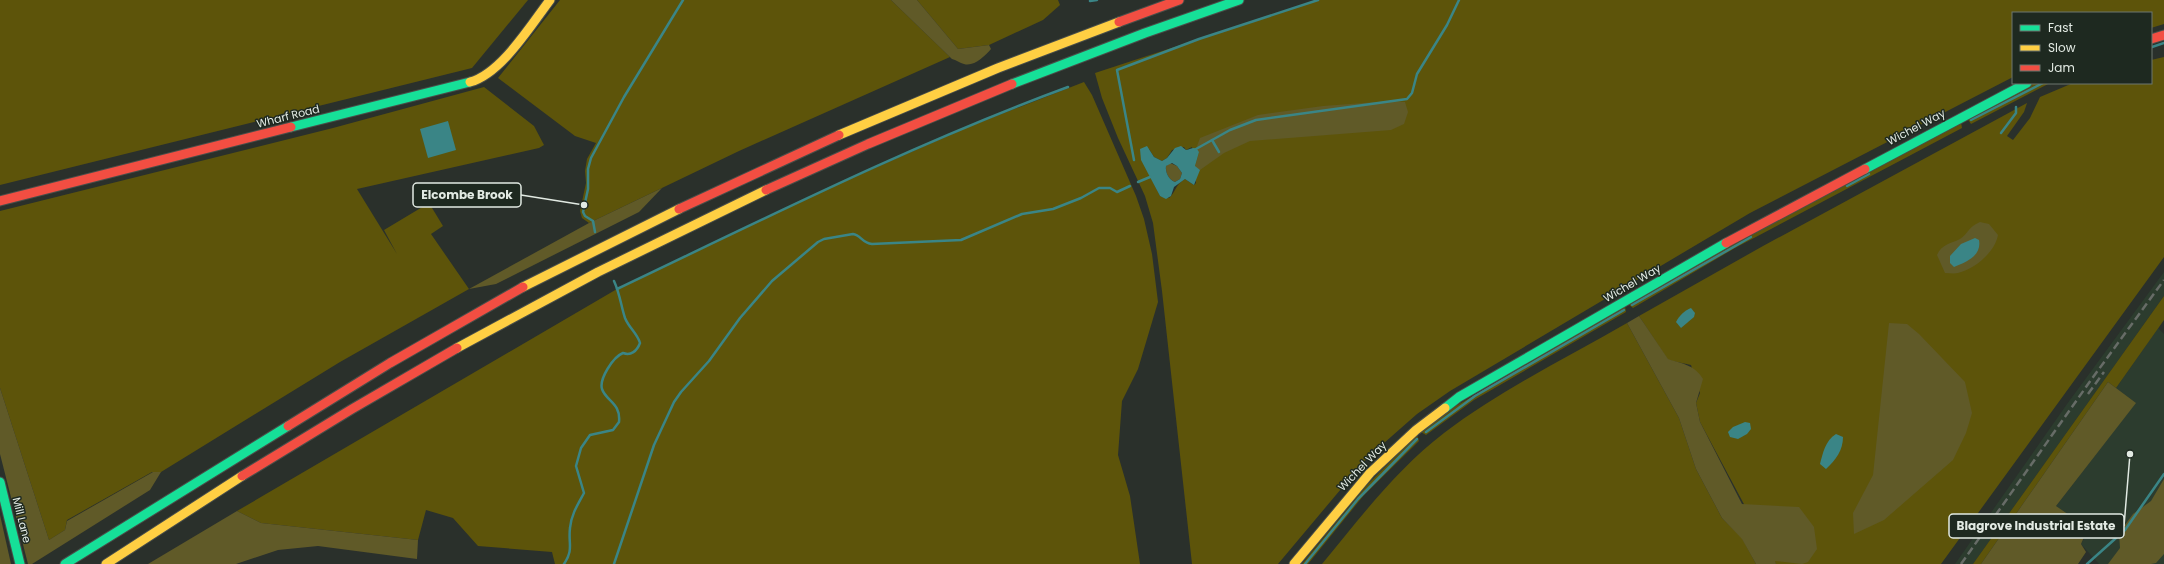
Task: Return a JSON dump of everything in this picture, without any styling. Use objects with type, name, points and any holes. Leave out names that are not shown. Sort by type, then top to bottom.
[{"type":"main road","name":"Wharf Road","points":[[0,201],[473,81],[484,76],[500,62],[550,0]]},
{"type":"main road","points":[[65,564],[247,449],[404,355],[502,299],[626,234],[872,119],[1039,51],[1179,0]]},
{"type":"main road","points":[[106,564],[211,496],[428,364],[511,318],[709,217],[874,141],[960,105],[1091,53],[1239,0]]},
{"type":"main road","points":[[2152,39],[2164,36]]},
{"type":"main road","name":"Wichel Way","points":[[1294,564],[1374,469],[1416,430],[1459,397],[1741,234],[2025,84]]},
{"type":"main road","name":"Mill Lane","points":[[0,482],[20,564]]},
{"type":"shaded area","points":[[0,0],[528,0],[472,68],[0,185]]},
{"type":"shaded area","points":[[560,0],[891,0],[950,57],[739,151],[589,223],[582,218],[580,211],[586,183],[585,171],[587,159],[596,143],[575,136],[498,78]]},
{"type":"shaded area","points":[[891,0],[917,0],[958,49],[989,45],[991,49],[982,58],[972,64],[964,64],[952,59]]},
{"type":"shaded area","points":[[917,0],[1058,0],[1060,5],[1043,20],[989,45],[958,49]]},
{"type":"shaded area","points":[[1318,0],[2164,0],[2164,24],[2152,28],[2152,12],[2012,12],[2012,78],[1750,213],[1450,391],[1417,414],[1367,458],[1278,564],[1192,564],[1162,291],[1153,223],[1145,196],[1118,138],[1102,98],[1095,73]],"holes":[[[1184,147],[1186,150],[1192,147],[1196,183],[1194,185],[1185,179],[1179,184],[1169,198],[1160,196],[1141,157],[1149,149],[1154,157],[1162,161],[1167,158],[1172,150]]]},
{"type":"shaded area","points":[[2164,57],[2164,257],[1941,564],[1776,564],[1700,422],[1696,403],[1700,393],[1691,365],[1668,360],[1639,316],[1763,246],[2027,103],[2024,112],[2007,136],[2013,140],[2030,118],[2040,97],[2071,84],[2152,84],[2152,60]]},
{"type":"shaded area","points":[[1084,82],[1092,95],[1136,196],[1144,219],[1152,254],[1158,302],[1138,369],[1122,401],[1118,455],[1130,496],[1140,564],[555,564],[552,552],[478,546],[453,518],[426,510],[418,540],[261,523],[237,511],[617,289],[811,196],[968,127]]},
{"type":"shaded area","points":[[2033,84],[2048,84],[1971,124],[1967,118]]},
{"type":"shaded area","points":[[484,87],[534,126],[544,145],[539,148],[357,189],[397,254],[384,230],[429,203],[443,226],[431,234],[469,289],[340,362],[161,472],[152,472],[67,520],[65,530],[49,540],[0,388],[0,211],[333,128]]},
{"type":"shaded area","points":[[1391,101],[1405,102],[1408,112],[1404,124],[1391,130],[1250,141],[1224,153],[1200,170],[1195,167],[1199,152],[1196,149],[1200,138],[1258,115],[1323,106]]},
{"type":"shaded area","points":[[1961,122],[1962,128],[1735,248],[1633,308],[1628,304],[1688,269]]},
{"type":"shaded area","points":[[1170,163],[1177,166],[1182,173],[1180,179],[1175,182],[1169,178],[1166,171],[1166,166]]},
{"type":"shaded area","points":[[662,188],[639,212],[496,284],[469,289],[589,223]]},
{"type":"shaded area","points":[[1980,222],[1989,224],[1998,235],[1993,248],[1983,259],[1971,268],[1958,273],[1945,273],[1937,255],[1939,251],[1947,245],[1960,239],[1973,226]]},
{"type":"shaded area","points":[[2164,272],[2164,296],[1973,564],[1955,564],[2067,404]]},
{"type":"shaded area","points":[[2164,296],[2164,320],[2116,388],[2108,382],[1981,564],[1973,564]]},
{"type":"shaded area","points":[[1625,306],[1626,312],[1474,400],[1426,435],[1421,432],[1456,406]]},
{"type":"shaded area","points":[[1639,316],[1668,359],[1692,368],[1700,374],[1703,379],[1696,403],[1700,422],[1742,504],[1799,507],[1814,527],[1817,549],[1808,562],[1802,564],[1775,561],[1776,564],[1756,564],[1742,539],[1722,518],[1696,469],[1679,418],[1627,323]]},
{"type":"shaded area","points":[[1627,323],[1679,418],[1696,469],[1722,518],[1742,538],[1756,564],[1322,564],[1394,478],[1444,433],[1466,417],[1534,375]]},
{"type":"shaded area","points":[[1889,323],[1907,324],[1919,334],[1965,382],[1972,413],[1966,433],[1953,460],[1884,520],[1854,534],[1853,513],[1873,475]]},
{"type":"shaded area","points":[[2158,328],[2164,334],[2164,564],[2099,564],[2081,544],[2088,532],[2056,506],[2135,403],[2116,388]]},
{"type":"shaded area","points":[[2108,382],[2136,403],[2056,506],[2088,528],[2081,544],[2086,552],[2078,564],[1981,564]]},
{"type":"shaded area","points":[[0,388],[49,540],[65,530],[67,521],[153,472],[161,472],[150,490],[32,564],[28,564],[0,454]]},
{"type":"shaded area","points":[[1417,435],[1419,441],[1364,495],[1308,564],[1302,564],[1368,484]]},
{"type":"shaded area","points":[[2164,479],[2164,554],[2156,563],[2151,564],[2108,564],[2120,548],[2119,533],[2133,514],[2151,501]]},
{"type":"shaded area","points":[[237,511],[261,523],[418,540],[417,559],[318,546],[278,550],[236,564],[148,564]]},
{"type":"shaded area","points":[[0,515],[11,564],[0,564]]},
{"type":"water","points":[[448,121],[456,150],[428,158],[420,129]]},
{"type":"water","points":[[1147,146],[1154,157],[1162,161],[1167,158],[1175,148],[1181,146],[1186,150],[1193,148],[1196,149],[1199,152],[1195,166],[1200,170],[1194,185],[1185,179],[1174,187],[1171,196],[1166,199],[1160,196],[1141,160],[1140,149]],"holes":[[[1172,163],[1177,166],[1182,173],[1180,179],[1175,182],[1168,176],[1166,166]]]},
{"type":"water","points":[[1975,238],[1979,240],[1979,246],[1976,254],[1972,258],[1954,267],[1950,263],[1950,256],[1961,244]]},
{"type":"water","points":[[1691,308],[1695,313],[1694,317],[1681,328],[1676,322],[1682,314]]},
{"type":"water","points":[[1745,422],[1750,423],[1751,429],[1747,434],[1738,439],[1730,437],[1728,432],[1733,427]]},
{"type":"water","points":[[1836,434],[1843,437],[1842,446],[1836,458],[1826,469],[1820,464],[1822,456],[1829,440]]},
{"type":"waterway","points":[[595,232],[593,221],[585,216],[583,212],[588,189],[588,169],[591,158],[624,97],[683,0]]},
{"type":"waterway","points":[[1090,1],[1097,0]]},
{"type":"waterway","points":[[1134,160],[1117,70],[1199,39],[1318,0]]},
{"type":"waterway","points":[[1196,149],[1230,130],[1256,120],[1407,99],[1412,93],[1417,74],[1447,25],[1459,0]]},
{"type":"waterway","points":[[2152,47],[2164,43]]},
{"type":"waterway","points":[[1971,120],[2041,84]]},
{"type":"waterway","points":[[617,289],[896,157],[1010,109],[1068,87]]},
{"type":"waterway","points":[[2001,133],[2016,113],[2016,107]]},
{"type":"waterway","points":[[1212,140],[1219,152]]},
{"type":"waterway","points":[[1847,186],[1869,174]]},
{"type":"waterway","points":[[1138,182],[1150,177]]},
{"type":"waterway","points":[[614,564],[654,445],[674,402],[709,361],[740,318],[772,281],[818,242],[824,239],[853,234],[872,244],[961,240],[1022,214],[1053,209],[1081,198],[1099,188],[1110,188],[1117,192],[1130,186]]},
{"type":"waterway","points":[[1632,305],[1751,237]]},
{"type":"waterway","points":[[564,564],[570,550],[572,519],[584,493],[576,466],[581,448],[590,435],[613,430],[619,422],[616,406],[602,389],[605,374],[619,355],[633,352],[640,343],[625,318],[614,281]]},
{"type":"waterway","points":[[1426,432],[1475,396],[1624,310]]},
{"type":"waterway","points":[[1305,564],[1358,499],[1417,439]]},
{"type":"waterway","points":[[2087,564],[2125,530],[2164,474]]},
{"type":"railway","points":[[1961,564],[2091,380],[2164,280]]},
{"type":"railway","points":[[2088,394],[2104,372]]},
{"type":"traffic: fast","points":[[1012,84],[1145,33],[1239,0]]},
{"type":"traffic: fast","points":[[291,127],[470,82]]},
{"type":"traffic: fast","points":[[1865,169],[2025,84]]},
{"type":"traffic: fast","points":[[1445,408],[1459,397],[1726,243]]},
{"type":"traffic: fast","points":[[65,564],[288,426]]},
{"type":"traffic: fast","points":[[0,482],[20,564]]},
{"type":"traffic: slow","points":[[470,82],[482,77],[504,59],[525,35],[550,0]]},
{"type":"traffic: slow","points":[[839,135],[998,68],[1119,22]]},
{"type":"traffic: slow","points":[[457,348],[598,272],[766,190]]},
{"type":"traffic: slow","points":[[523,287],[679,209]]},
{"type":"traffic: slow","points":[[1294,564],[1370,473],[1416,430],[1445,408]]},
{"type":"traffic: slow","points":[[106,564],[242,476]]},
{"type":"traffic: jam","points":[[1119,22],[1179,0]]},
{"type":"traffic: jam","points":[[2152,39],[2164,35]]},
{"type":"traffic: jam","points":[[766,190],[868,144],[1012,84]]},
{"type":"traffic: jam","points":[[0,201],[291,127]]},
{"type":"traffic: jam","points":[[679,209],[839,135]]},
{"type":"traffic: jam","points":[[1726,243],[1865,169]]},
{"type":"traffic: jam","points":[[288,426],[390,363],[523,287]]},
{"type":"traffic: jam","points":[[242,476],[352,409],[457,348]]},
{"type":"place","name":"Elcombe Brook","points":[[584,205]]},
{"type":"place","name":"Blagrove Industrial Estate","points":[[2130,454]]}]
